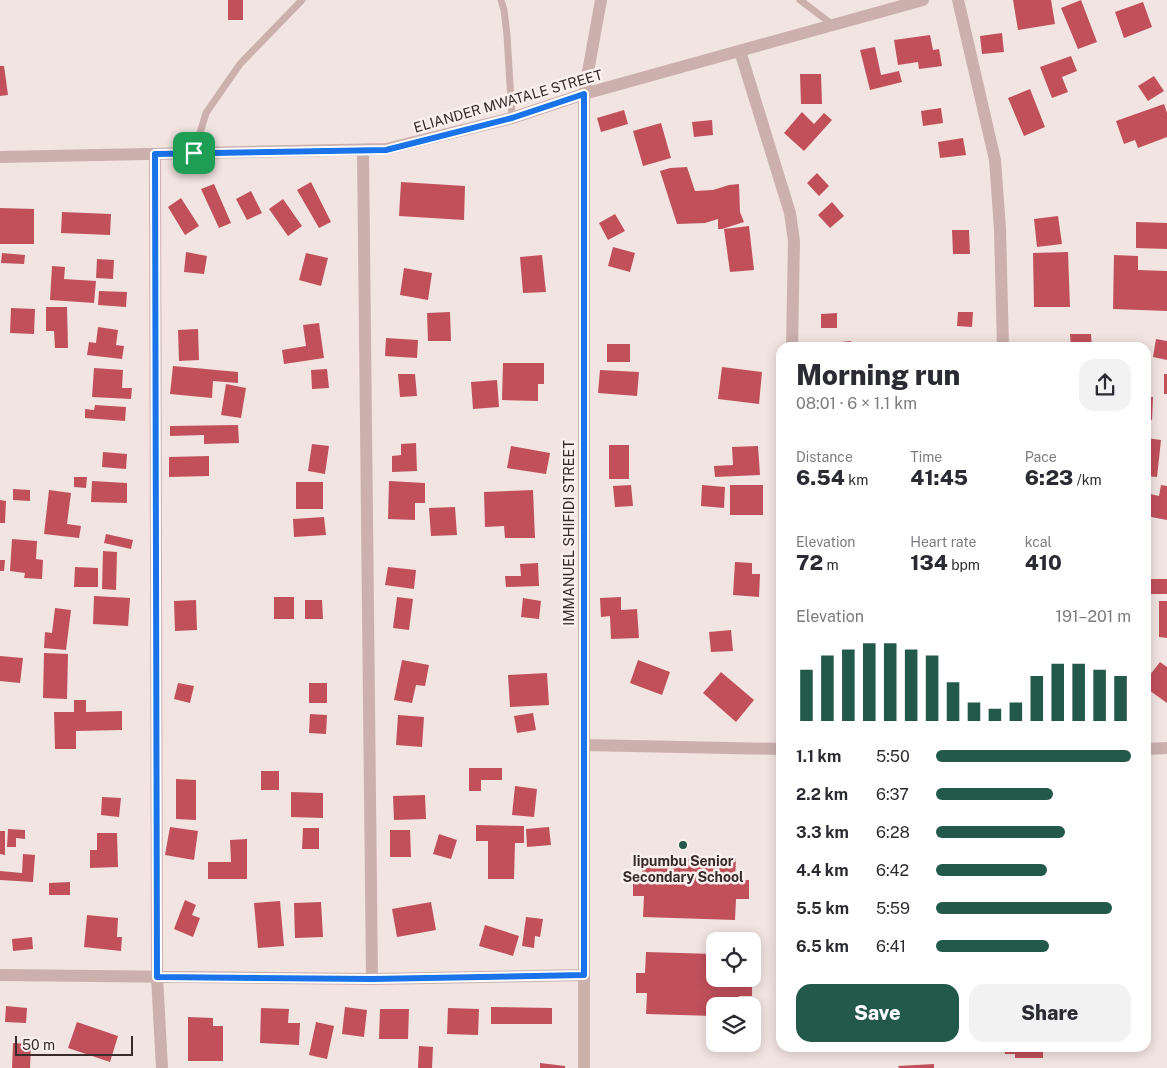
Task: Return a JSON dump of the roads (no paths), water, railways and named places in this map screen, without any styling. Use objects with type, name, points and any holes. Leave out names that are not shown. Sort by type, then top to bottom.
[{"type":"street","name":"IMMANUEL SHIFIDI STREET","points":[[584,1068],[584,94],[600,0]]},
{"type":"street","name":"ELIANDER MWATALE STREET","points":[[0,157],[386,150],[512,118],[584,94],[923,0]]},
{"type":"street","points":[[958,0],[996,160],[1003,342]]},
{"type":"street","points":[[740,51],[790,213],[794,241],[792,342]]},
{"type":"street","points":[[363,150],[372,979]]},
{"type":"street","points":[[155,154],[157,977],[162,1068]]},
{"type":"street","points":[[584,745],[776,749]]},
{"type":"street","points":[[1151,748],[1167,748]]},
{"type":"street","points":[[0,975],[372,979],[584,975]]},
{"type":"lane","points":[[194,153],[206,113],[240,64],[302,0]]},
{"type":"lane","points":[[501,0],[507,35],[512,118]]},
{"type":"lane","points":[[800,0],[833,25]]},
{"type":"place","name":"Iipumbu Senior Secondary School","points":[[683,845]]}]
